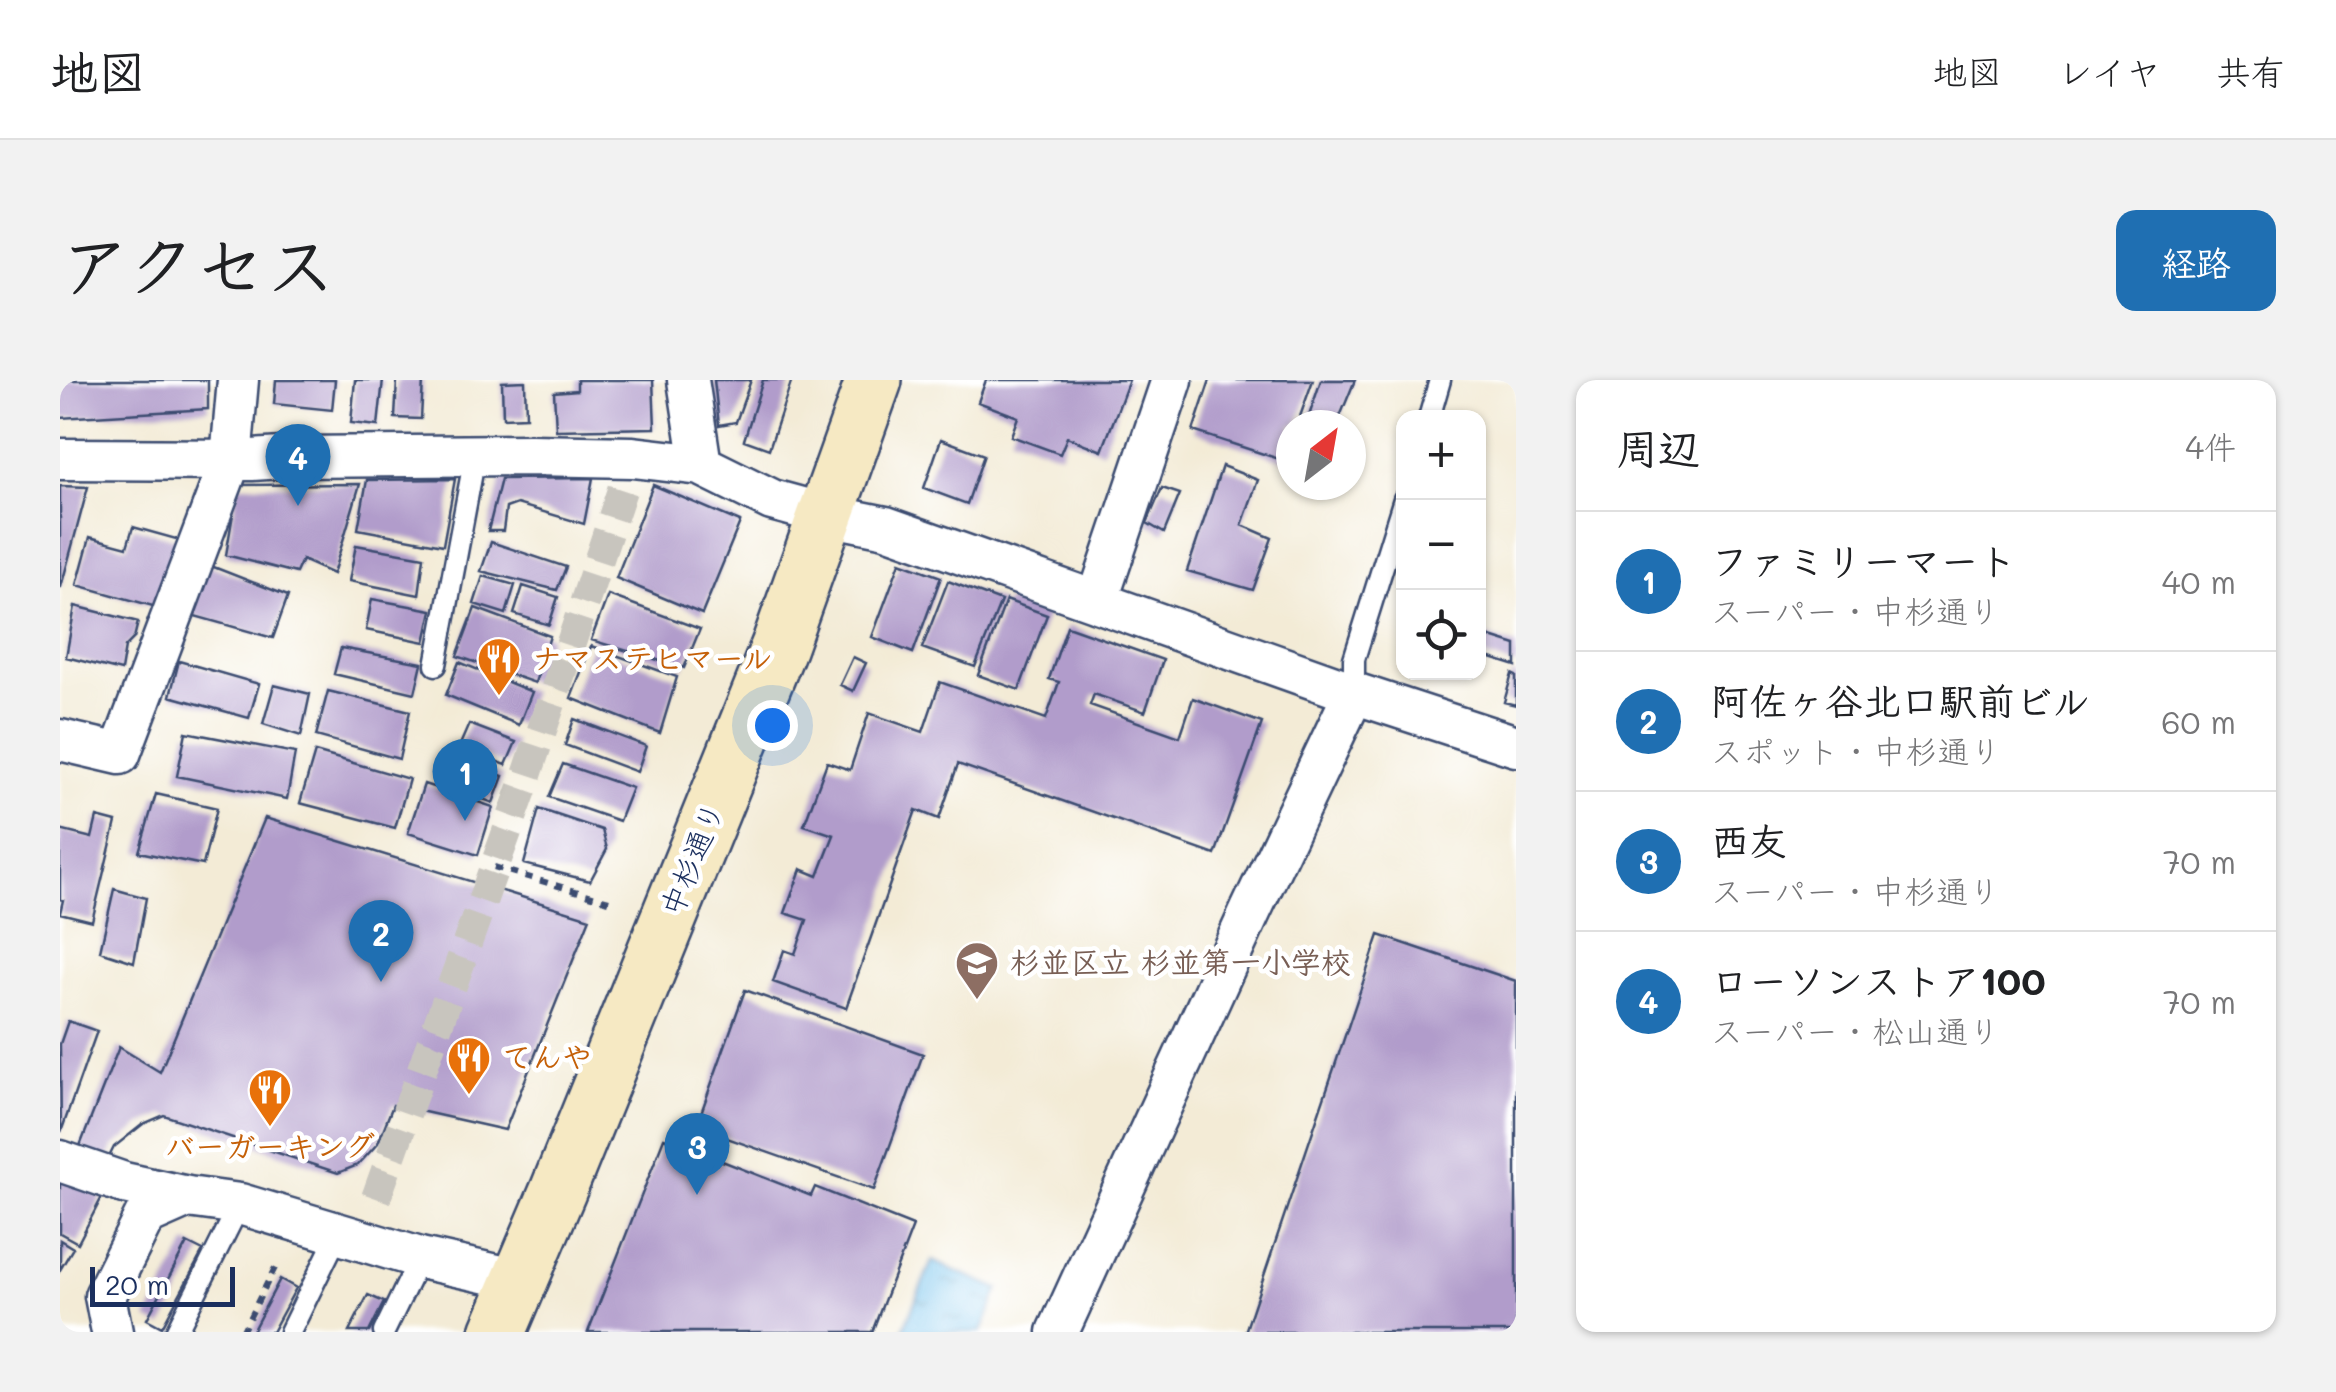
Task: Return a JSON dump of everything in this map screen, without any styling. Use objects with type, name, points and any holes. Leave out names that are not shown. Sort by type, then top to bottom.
[{"type":"main road","name":"中杉通り","points":[[498,1332],[772,664],[874,380]]},
{"type":"street","points":[[60,740],[120,754],[231,459],[238,380]]},
{"type":"street","points":[[688,380],[700,464]]},
{"type":"street","points":[[1097,602],[1172,380]]},
{"type":"street","points":[[60,459],[633,457],[700,464],[772,500],[886,527],[1354,693],[1516,746]]},
{"type":"street","points":[[1058,1332],[1354,693]]},
{"type":"street","points":[[60,1161],[124,1182],[240,1204],[420,1258],[520,1280]]},
{"type":"street","points":[[112,1332],[105,1296],[144,1216],[188,1196]]},
{"type":"lane","points":[[1431,410],[1440,380]]},
{"type":"lane","points":[[436,665],[475,456]]},
{"type":"lane","points":[[1354,693],[1354,659],[1404,500]]},
{"type":"lane","points":[[176,1332],[240,1204]]},
{"type":"lane","points":[[290,1332],[339,1232]]},
{"type":"lane","points":[[384,1332],[420,1258]]},
{"type":"path","points":[[494,867],[610,901]]},
{"type":"water","points":[[932,1261],[999,1289],[982,1332],[902,1332]]},
{"type":"building","points":[[60,380],[208,380],[208,409],[60,418]]},
{"type":"building","points":[[276,380],[335,380],[332,410],[274,404]]},
{"type":"building","points":[[355,380],[383,380],[378,426],[351,423]]},
{"type":"building","points":[[397,380],[423,380],[421,419],[395,418]]},
{"type":"building","points":[[577,380],[653,380],[655,428],[556,430],[554,392],[577,390]]},
{"type":"building","points":[[714,380],[751,380],[736,422],[719,425]]},
{"type":"building","points":[[763,380],[792,380],[769,449],[744,440]]},
{"type":"building","points":[[986,380],[1129,380],[1102,451],[1067,437],[1060,454],[1011,436],[1018,417],[978,402]]},
{"type":"building","points":[[1210,380],[1313,380],[1302,410],[1276,410],[1276,458],[1193,431]]},
{"type":"building","points":[[1321,380],[1355,380],[1343,410],[1311,410]]},
{"type":"building","points":[[525,381],[526,417],[503,418],[502,382]]},
{"type":"building","points":[[941,439],[984,455],[967,504],[924,488]]},
{"type":"building","points":[[1222,466],[1258,480],[1242,525],[1272,538],[1253,590],[1187,571]]},
{"type":"building","points":[[593,478],[584,524],[517,504],[506,508],[503,531],[488,531],[501,479]]},
{"type":"building","points":[[455,479],[443,545],[358,529],[367,480]]},
{"type":"building","points":[[360,484],[333,574],[302,560],[296,573],[226,555],[238,485]]},
{"type":"building","points":[[653,485],[740,522],[702,614],[616,578]]},
{"type":"building","points":[[60,486],[88,487],[61,587],[60,587]]},
{"type":"building","points":[[1162,488],[1180,494],[1164,533],[1147,523]]},
{"type":"building","points":[[133,527],[180,540],[160,608],[77,585],[90,537],[127,547]]},
{"type":"building","points":[[491,542],[566,567],[557,590],[481,571]]},
{"type":"building","points":[[356,545],[424,557],[419,595],[349,581]]},
{"type":"building","points":[[900,562],[941,577],[913,653],[872,637]]},
{"type":"building","points":[[206,564],[288,596],[273,638],[191,615]]},
{"type":"building","points":[[483,576],[515,585],[506,614],[474,604]]},
{"type":"building","points":[[948,581],[1001,601],[975,667],[922,648]]},
{"type":"building","points":[[523,586],[558,597],[549,625],[514,614]]},
{"type":"building","points":[[608,595],[700,629],[684,668],[591,640]]},
{"type":"building","points":[[372,599],[432,610],[425,642],[366,630]]},
{"type":"building","points":[[1006,600],[1047,615],[1019,690],[978,675]]},
{"type":"building","points":[[75,606],[138,622],[134,638],[125,647],[121,671],[66,657]]},
{"type":"building","points":[[475,608],[550,636],[535,683],[457,656]]},
{"type":"building","points":[[1067,626],[1163,660],[1145,712],[1094,694],[1090,705],[1180,737],[1193,698],[1262,723],[1215,855],[958,764],[939,819],[916,810],[846,1008],[773,982],[784,950],[795,954],[807,920],[785,913],[801,869],[818,876],[834,835],[804,825],[827,762],[850,770],[869,713],[923,732],[940,682],[1046,719],[1059,682],[1049,679]]},
{"type":"building","points":[[1486,636],[1516,645],[1516,666],[1486,657]]},
{"type":"building","points":[[591,646],[677,677],[660,733],[571,698]]},
{"type":"building","points":[[341,648],[422,663],[415,693],[334,674]]},
{"type":"building","points":[[853,657],[866,663],[853,691],[840,685]]},
{"type":"building","points":[[179,661],[259,684],[249,718],[170,696]]},
{"type":"building","points":[[459,662],[532,692],[519,725],[446,695]]},
{"type":"building","points":[[1512,674],[1516,676],[1516,705],[1504,702]]},
{"type":"building","points":[[274,685],[310,694],[301,736],[263,724]]},
{"type":"building","points":[[328,691],[410,711],[399,759],[316,736]]},
{"type":"building","points":[[574,719],[646,746],[637,772],[565,745]]},
{"type":"building","points":[[469,724],[516,742],[506,765],[459,747]]},
{"type":"building","points":[[186,732],[295,753],[287,799],[177,776]]},
{"type":"building","points":[[315,752],[409,779],[395,828],[300,803]]},
{"type":"building","points":[[459,759],[503,776],[493,803],[449,786]]},
{"type":"building","points":[[563,764],[632,788],[619,821],[549,797]]},
{"type":"building","points":[[424,784],[493,807],[478,855],[408,833]]},
{"type":"building","points":[[156,794],[217,808],[203,865],[139,852]]},
{"type":"building","points":[[539,809],[602,830],[607,849],[590,881],[524,864]]},
{"type":"building","points":[[97,817],[116,822],[92,921],[60,913],[60,830],[92,838]]},
{"type":"building","points":[[265,818],[590,918],[505,1130],[393,1105],[378,1143],[358,1165],[338,1173],[164,1115],[143,1124],[114,1147],[106,1163],[80,1146],[119,1047],[160,1072]]},
{"type":"building","points":[[114,889],[146,898],[134,962],[100,951]]},
{"type":"building","points":[[1379,935],[1516,981],[1516,1332],[1245,1332]]},
{"type":"building","points":[[745,990],[923,1054],[874,1190],[696,1127]]},
{"type":"building","points":[[68,1021],[97,1031],[61,1132],[60,1044]]},
{"type":"building","points":[[664,1138],[811,1196],[815,1187],[913,1226],[872,1332],[588,1332]]},
{"type":"building","points":[[60,1175],[102,1197],[78,1243],[60,1233]]},
{"type":"building","points":[[60,1240],[73,1248],[60,1270]]},
{"type":"building","points":[[187,1243],[203,1251],[162,1327],[147,1319]]},
{"type":"building","points":[[280,1279],[296,1288],[272,1332],[252,1332]]},
{"type":"building","points":[[368,1295],[384,1302],[369,1332],[349,1332]]},
{"type":"tunnel","points":[[376,1198],[523,787],[633,457]]},
{"type":"place","name":"ローソンストア100","points":[[298,506]]},
{"type":"place","name":"ナマステヒマール","points":[[499,697]]},
{"type":"place","name":"ファミリーマート","points":[[465,821]]},
{"type":"place","name":"阿佐ヶ谷北口駅前ビル","points":[[381,982]]},
{"type":"place","name":"杉並区立 杉並第一小学校","points":[[977,1001]]},
{"type":"place","name":"てんや","points":[[469,1096]]},
{"type":"place","name":"バーガーキング","points":[[270,1128]]},
{"type":"place","name":"西友","points":[[697,1195]]}]
